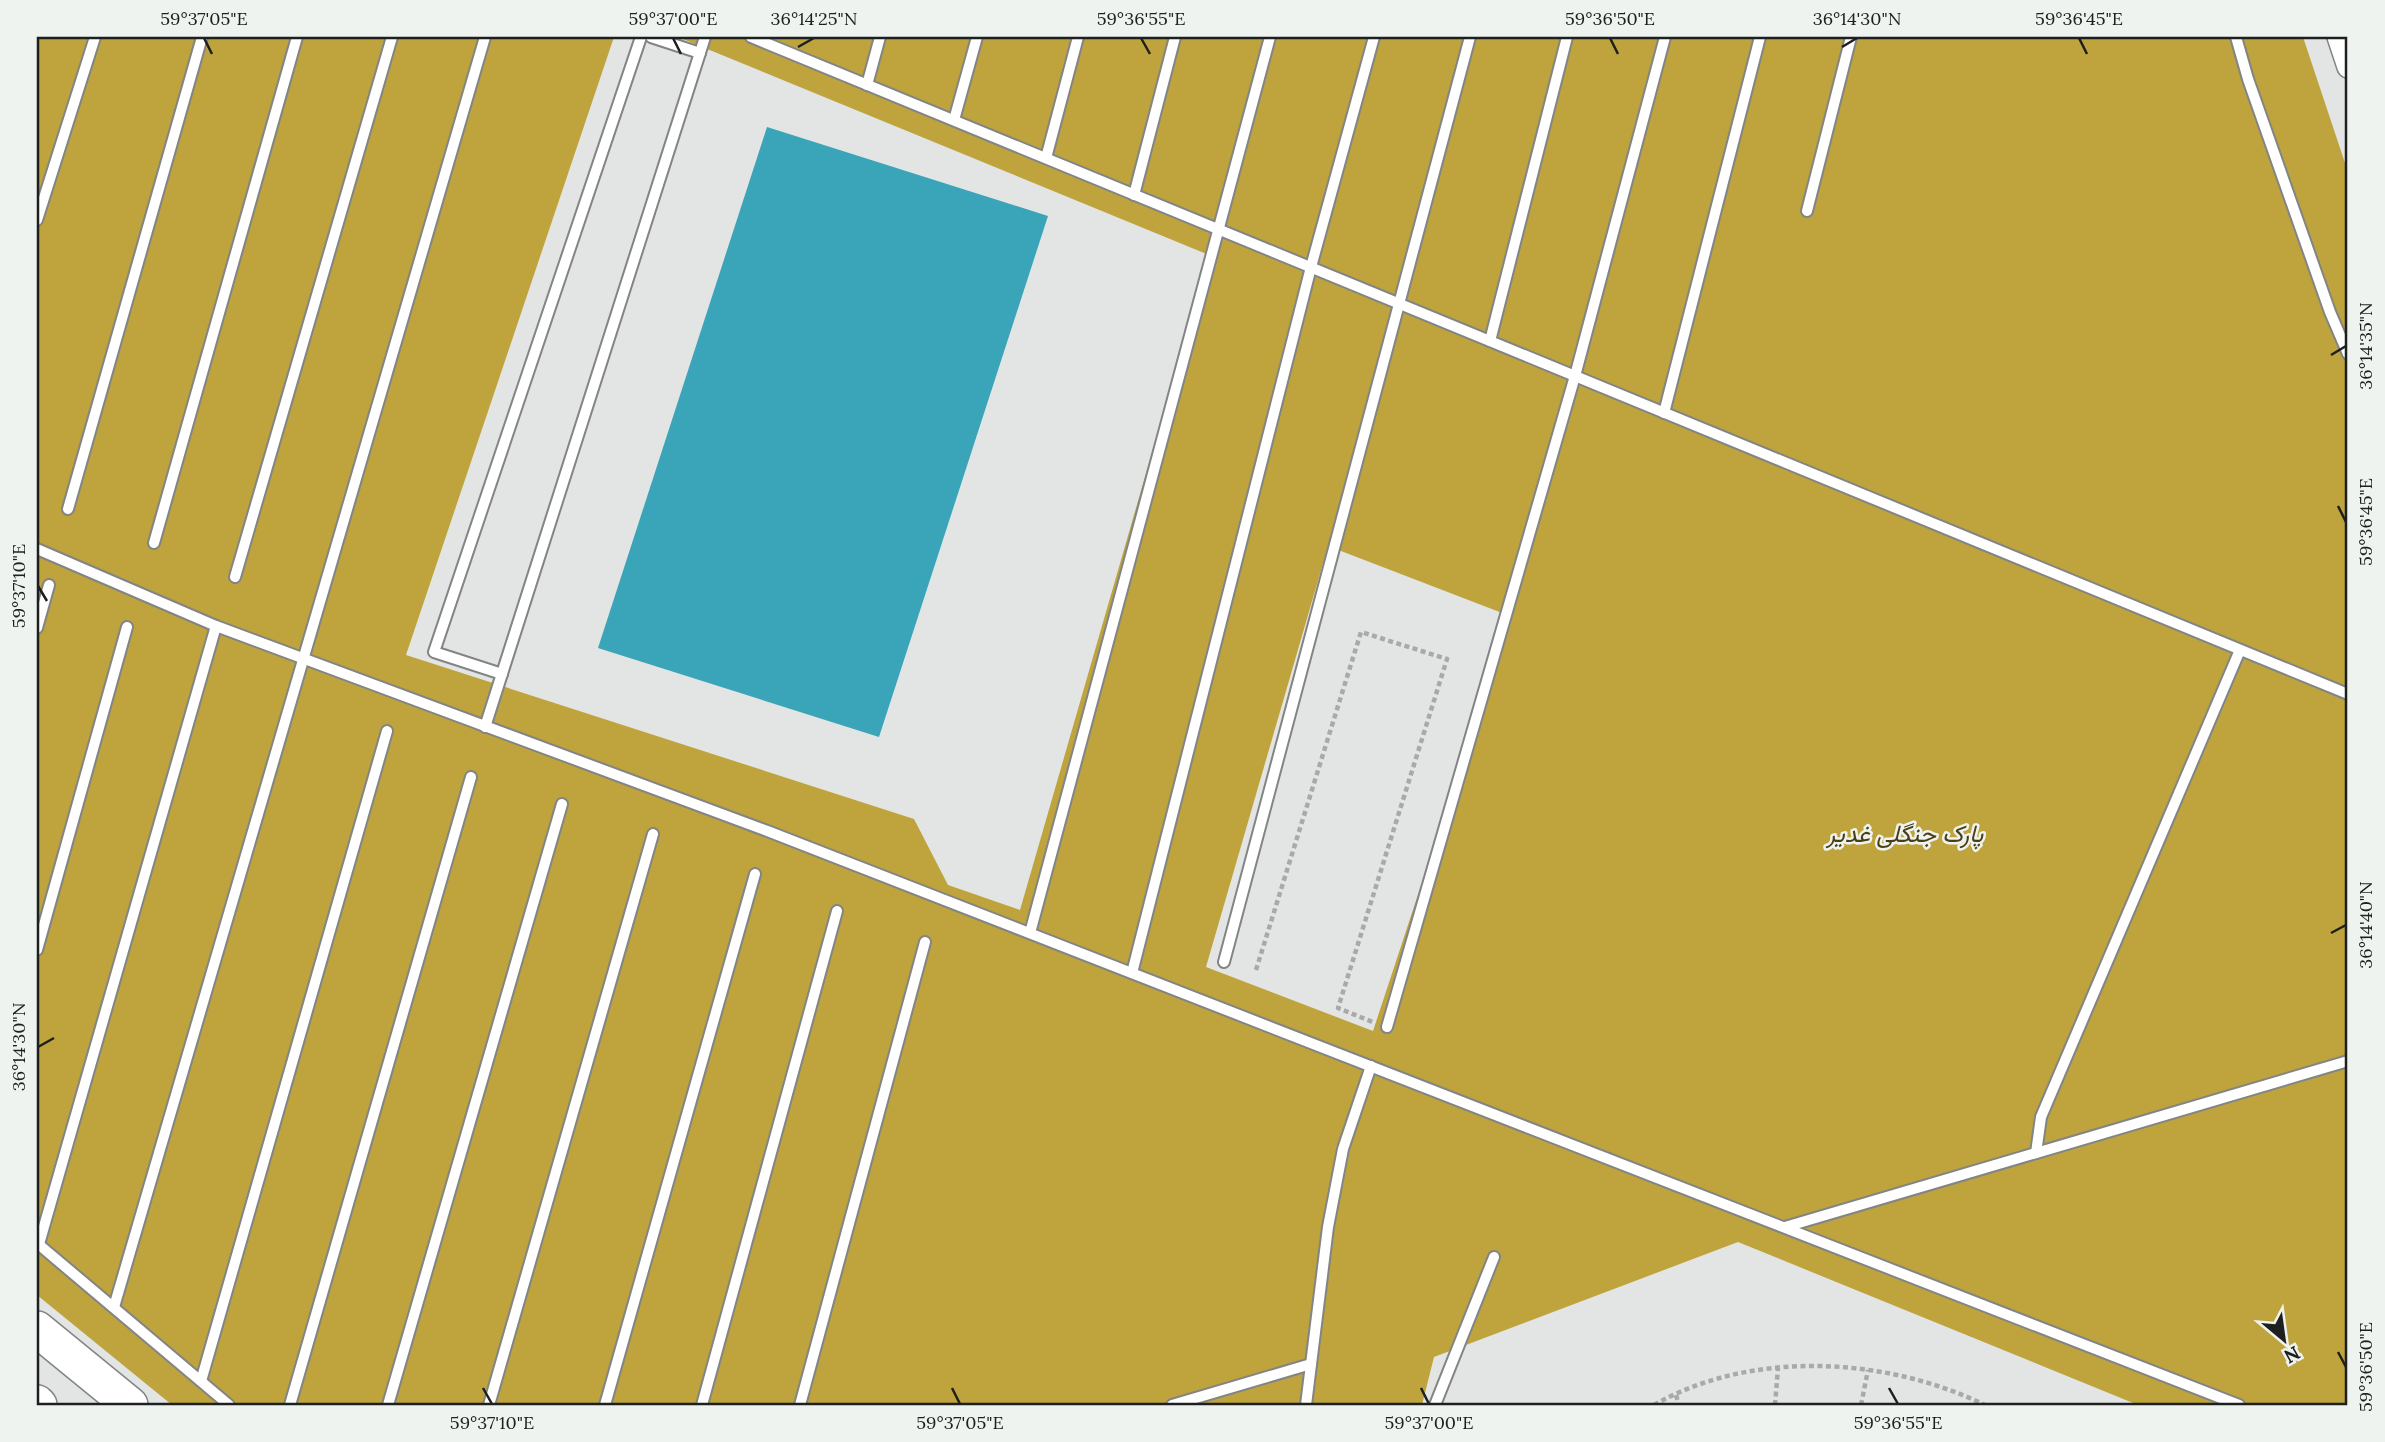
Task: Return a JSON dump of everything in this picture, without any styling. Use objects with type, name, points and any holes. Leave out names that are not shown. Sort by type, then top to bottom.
[{"type":"highway","points":[[37,1329],[130,1405]]},
{"type":"street","points":[[2339,37],[2348,67]]},
{"type":"lane","points":[[37,220],[95,37]]},
{"type":"lane","points":[[68,509],[202,37]]},
{"type":"lane","points":[[154,543],[297,37]]},
{"type":"lane","points":[[234,577],[391,37]]},
{"type":"lane","points":[[114,1307],[305,661],[485,37]]},
{"type":"lane","points":[[502,674],[434,652],[641,37]]},
{"type":"lane","points":[[651,37],[700,53]]},
{"type":"lane","points":[[485,727],[705,37]]},
{"type":"lane","points":[[751,37],[2348,694]]},
{"type":"lane","points":[[780,49],[783,37]]},
{"type":"lane","points":[[867,85],[880,37]]},
{"type":"lane","points":[[954,120],[977,37]]},
{"type":"lane","points":[[1046,158],[1078,37]]},
{"type":"lane","points":[[1133,195],[1175,37]]},
{"type":"lane","points":[[1030,933],[1270,37]]},
{"type":"lane","points":[[1132,973],[1311,267],[1374,37]]},
{"type":"lane","points":[[1224,962],[1471,37]]},
{"type":"lane","points":[[1490,341],[1567,37]]},
{"type":"lane","points":[[1387,1027],[1575,376],[1665,37]]},
{"type":"lane","points":[[1664,413],[1760,37]]},
{"type":"lane","points":[[1807,211],[1851,37]]},
{"type":"lane","points":[[2236,37],[2248,79],[2330,312],[2348,354]]},
{"type":"lane","points":[[37,549],[305,661],[770,832],[2239,1405]]},
{"type":"lane","points":[[37,628],[49,585]]},
{"type":"lane","points":[[216,626],[38,1244],[229,1405]]},
{"type":"lane","points":[[37,950],[127,627]]},
{"type":"lane","points":[[2036,1153],[2041,1117],[2240,650]]},
{"type":"lane","points":[[201,1381],[387,731]]},
{"type":"lane","points":[[290,1405],[471,777]]},
{"type":"lane","points":[[388,1405],[562,804]]},
{"type":"lane","points":[[489,1405],[653,834]]},
{"type":"lane","points":[[605,1405],[755,874]]},
{"type":"lane","points":[[702,1405],[836,911]]},
{"type":"lane","points":[[800,1405],[925,942]]},
{"type":"lane","points":[[1785,1227],[2348,1061]]},
{"type":"lane","points":[[1306,1405],[1328,1227],[1343,1149],[1371,1066]]},
{"type":"lane","points":[[1435,1405],[1494,1257]]},
{"type":"lane","points":[[1172,1405],[1311,1364]]},
{"type":"path","points":[[1256,970],[1361,632],[1447,659],[1338,1008],[1387,1027]]},
{"type":"path","points":[[1654,1405],[1741,1374],[1778,1368],[1827,1366],[1925,1380],[1985,1405]]},
{"type":"path","points":[[1775,1405],[1778,1368]]},
{"type":"path","points":[[1861,1405],[1868,1370]]},
{"type":"path","points":[[1676,1395],[1679,1405]]},
{"type":"green space","name":"پارک جنگلی غدیر","points":[[37,37],[614,37],[406,655],[914,819],[948,885],[1020,910],[1209,255],[678,37],[2303,37],[2348,172],[2348,1405],[2138,1405],[1738,1242],[1434,1357],[1422,1405],[172,1405],[37,1295]],"holes":[[[1328,546],[1510,616],[1373,1031],[1206,967]]]},
{"type":"water","points":[[767,127],[1048,216],[879,737],[598,648]]}]
